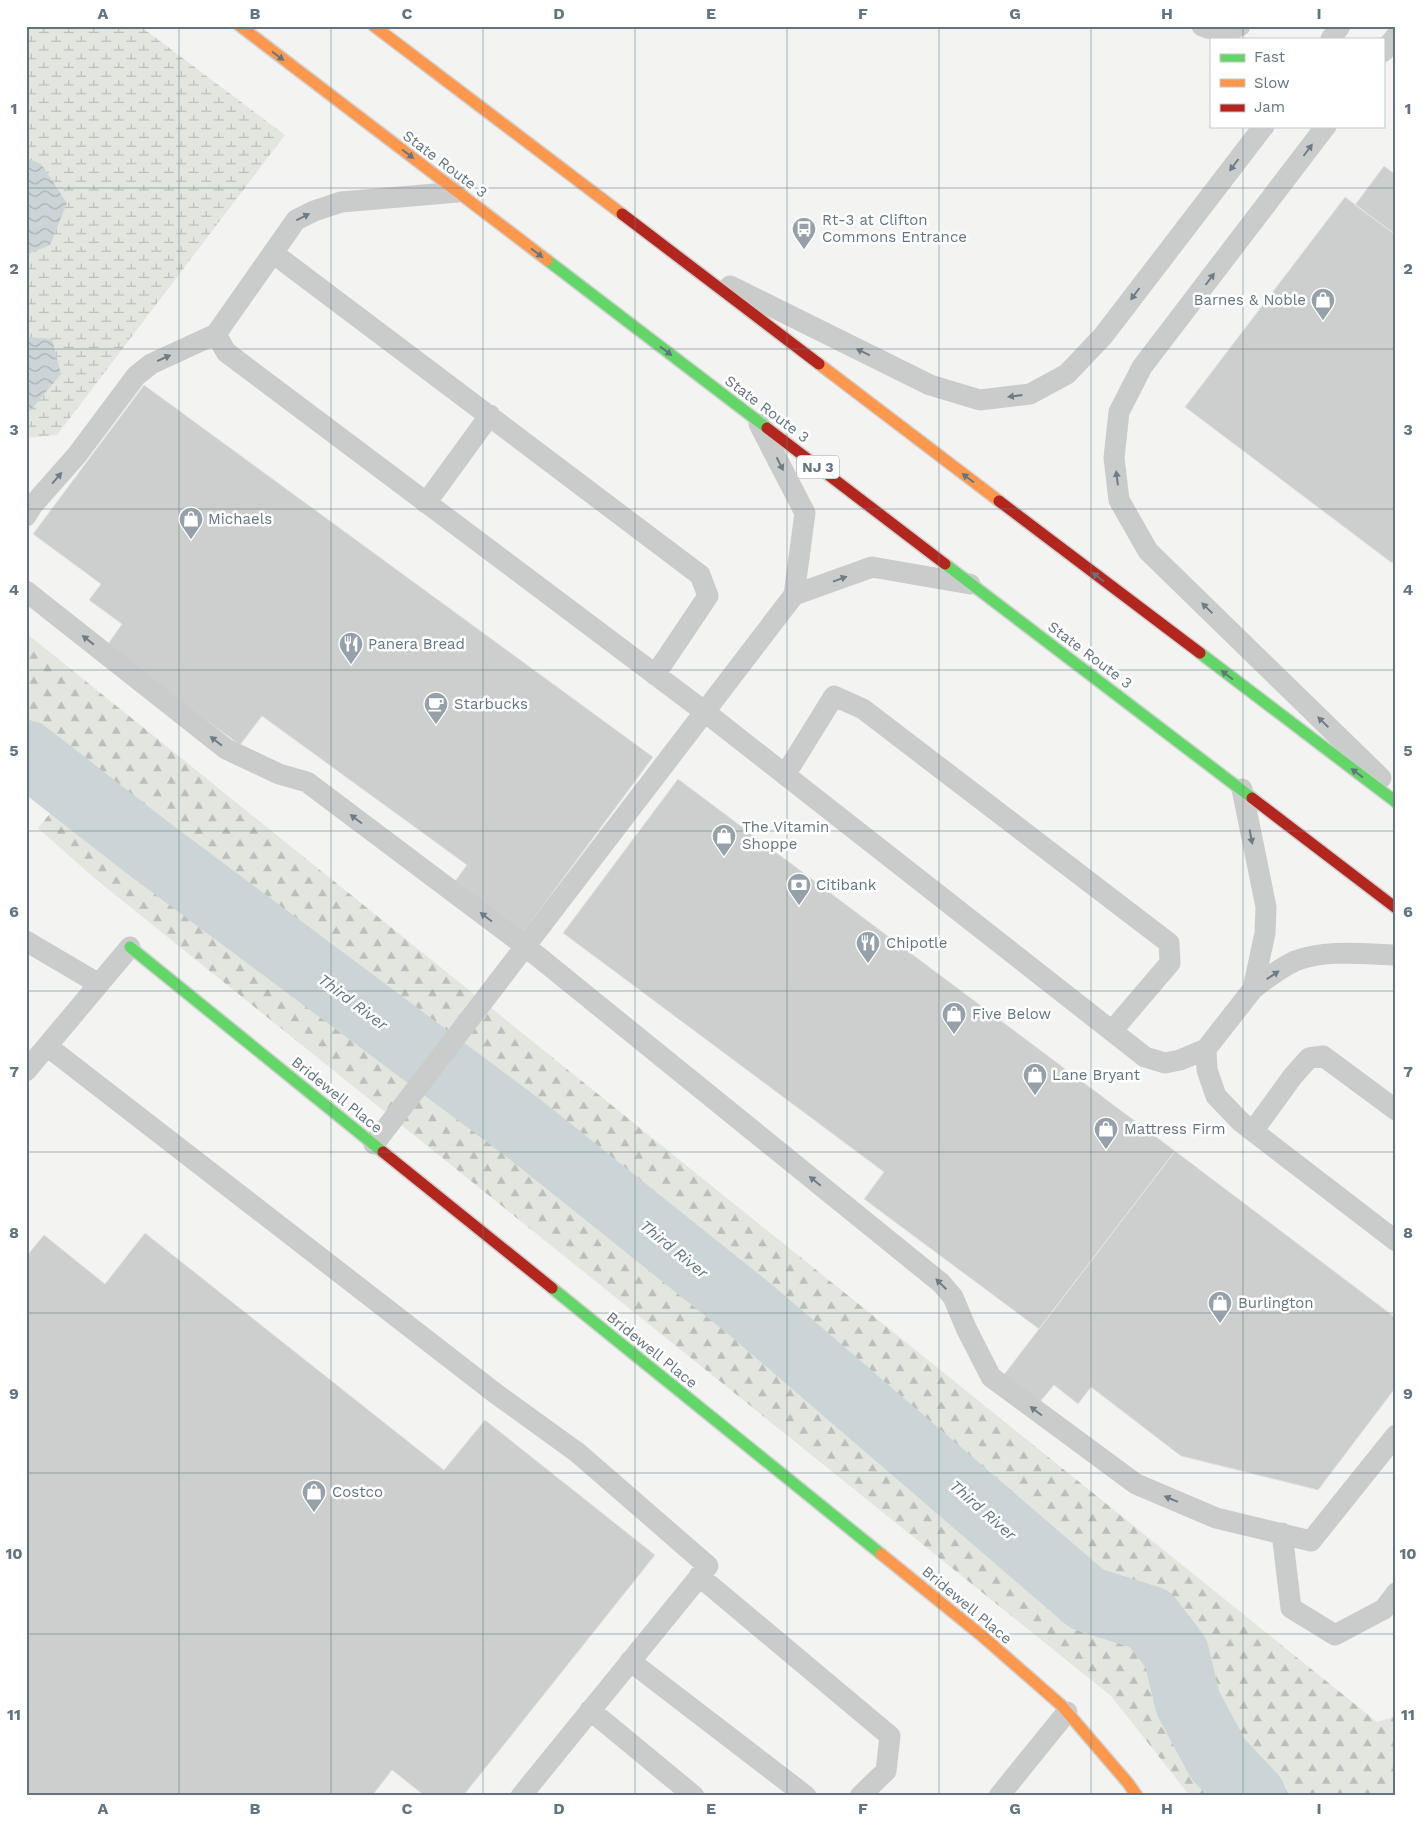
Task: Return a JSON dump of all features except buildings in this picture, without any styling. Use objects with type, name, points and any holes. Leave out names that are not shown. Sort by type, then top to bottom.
[{"type":"main road","name":"State Route 3","points":[[240,26],[1396,908]]},
{"type":"main road","points":[[374,26],[1396,802]]},
{"type":"main road","name":"Bridewell Place","points":[[130,947],[973,1629],[1067,1712],[1137,1796]]},
{"type":"lane","points":[[1202,26],[1208,29],[1233,29],[1240,26]]},
{"type":"lane","points":[[1332,38],[1340,26]]},
{"type":"lane","points":[[1384,51],[1396,36]]},
{"type":"lane","points":[[686,264],[930,385],[980,400],[1030,394],[1067,374],[1103,336],[1262,128]]},
{"type":"lane","points":[[1324,128],[1142,367],[1119,412],[1114,458],[1119,500],[1148,551],[1396,792]]},
{"type":"lane","points":[[26,516],[32,506],[77,455],[136,376],[151,364],[216,334],[296,220],[341,202],[458,192]]},
{"type":"lane","points":[[272,253],[490,415],[700,575],[708,596],[655,675]]},
{"type":"lane","points":[[216,334],[226,352],[705,712],[1145,1056],[1165,1063],[1180,1060],[1206,1049],[1253,989],[1272,975],[1295,962],[1323,954],[1396,954]]},
{"type":"lane","points":[[426,503],[490,415]]},
{"type":"lane","points":[[374,1144],[794,595],[805,513],[757,420]]},
{"type":"lane","points":[[794,595],[872,567],[973,584]]},
{"type":"lane","points":[[26,591],[226,749],[279,774],[307,782],[525,946],[941,1283],[953,1297],[966,1328],[992,1377],[1136,1484],[1216,1518],[1311,1540],[1396,1434]]},
{"type":"lane","points":[[784,775],[834,696],[863,709],[1169,943],[1170,963],[1112,1031]]},
{"type":"lane","points":[[1242,790],[1266,907],[1265,933],[1253,989]]},
{"type":"lane","points":[[26,941],[99,984]]},
{"type":"lane","points":[[26,1071],[130,947]]},
{"type":"lane","points":[[47,1046],[495,1393],[578,1453],[708,1566],[521,1796]]},
{"type":"lane","points":[[1206,1049],[1207,1070],[1216,1096],[1241,1122],[1396,1241]]},
{"type":"lane","points":[[1253,1131],[1293,1076],[1309,1058],[1323,1056],[1396,1110]]},
{"type":"lane","points":[[1282,1533],[1291,1608],[1335,1635],[1384,1609],[1396,1593]]},
{"type":"lane","points":[[699,1576],[890,1736],[886,1771],[860,1796]]},
{"type":"lane","points":[[630,1661],[806,1796]]},
{"type":"lane","points":[[590,1710],[694,1796]]},
{"type":"lane","points":[[999,1796],[1067,1712]]},
{"type":"green space","points":[[26,26],[140,26],[285,135],[57,435],[26,438]]},
{"type":"green space","points":[[26,633],[1377,1722],[1396,1716],[1396,1796],[1190,1796],[1111,1696],[93,877],[38,828],[58,804],[26,779]]},
{"type":"water","points":[[26,158],[41,164],[67,203],[50,245],[26,255]]},
{"type":"water","points":[[26,337],[52,339],[61,374],[30,411],[26,412]]},
{"type":"waterway","name":"Third River","points":[[26,753],[144,845],[522,1127],[752,1311],[1087,1599],[1150,1619],[1176,1653],[1188,1703],[1218,1759],[1253,1796]]},
{"type":"traffic: fast","points":[[547,260],[767,428]]},
{"type":"traffic: fast","points":[[945,564],[1252,798]]},
{"type":"traffic: fast","points":[[1200,653],[1396,802]]},
{"type":"traffic: fast","points":[[130,947],[383,1152]]},
{"type":"traffic: fast","points":[[552,1288],[881,1554]]},
{"type":"traffic: slow","points":[[240,26],[547,260]]},
{"type":"traffic: slow","points":[[374,26],[622,214]]},
{"type":"traffic: slow","points":[[819,364],[999,501]]},
{"type":"traffic: slow","points":[[881,1554],[981,1635],[1061,1705],[1137,1796]]},
{"type":"traffic: jam","points":[[622,214],[819,364]]},
{"type":"traffic: jam","points":[[767,428],[945,564]]},
{"type":"traffic: jam","points":[[999,501],[1200,653]]},
{"type":"traffic: jam","points":[[1252,798],[1396,908]]},
{"type":"traffic: jam","points":[[383,1152],[552,1288]]},
{"type":"place","name":"Rt-3 at Clifton Commons Entrance","points":[[804,250]]},
{"type":"place","name":"Barnes & Noble","points":[[1323,321]]},
{"type":"place","name":"Michaels","points":[[191,540]]},
{"type":"place","name":"Panera Bread","points":[[351,665]]},
{"type":"place","name":"Starbucks","points":[[436,725]]},
{"type":"place","name":"The Vitamin Shoppe","points":[[724,857]]},
{"type":"place","name":"Citibank","points":[[799,906]]},
{"type":"place","name":"Chipotle","points":[[868,964]]},
{"type":"place","name":"Five Below","points":[[954,1035]]},
{"type":"place","name":"Lane Bryant","points":[[1035,1096]]},
{"type":"place","name":"Mattress Firm","points":[[1106,1150]]},
{"type":"place","name":"Burlington","points":[[1220,1324]]},
{"type":"place","name":"Costco","points":[[314,1513]]}]
